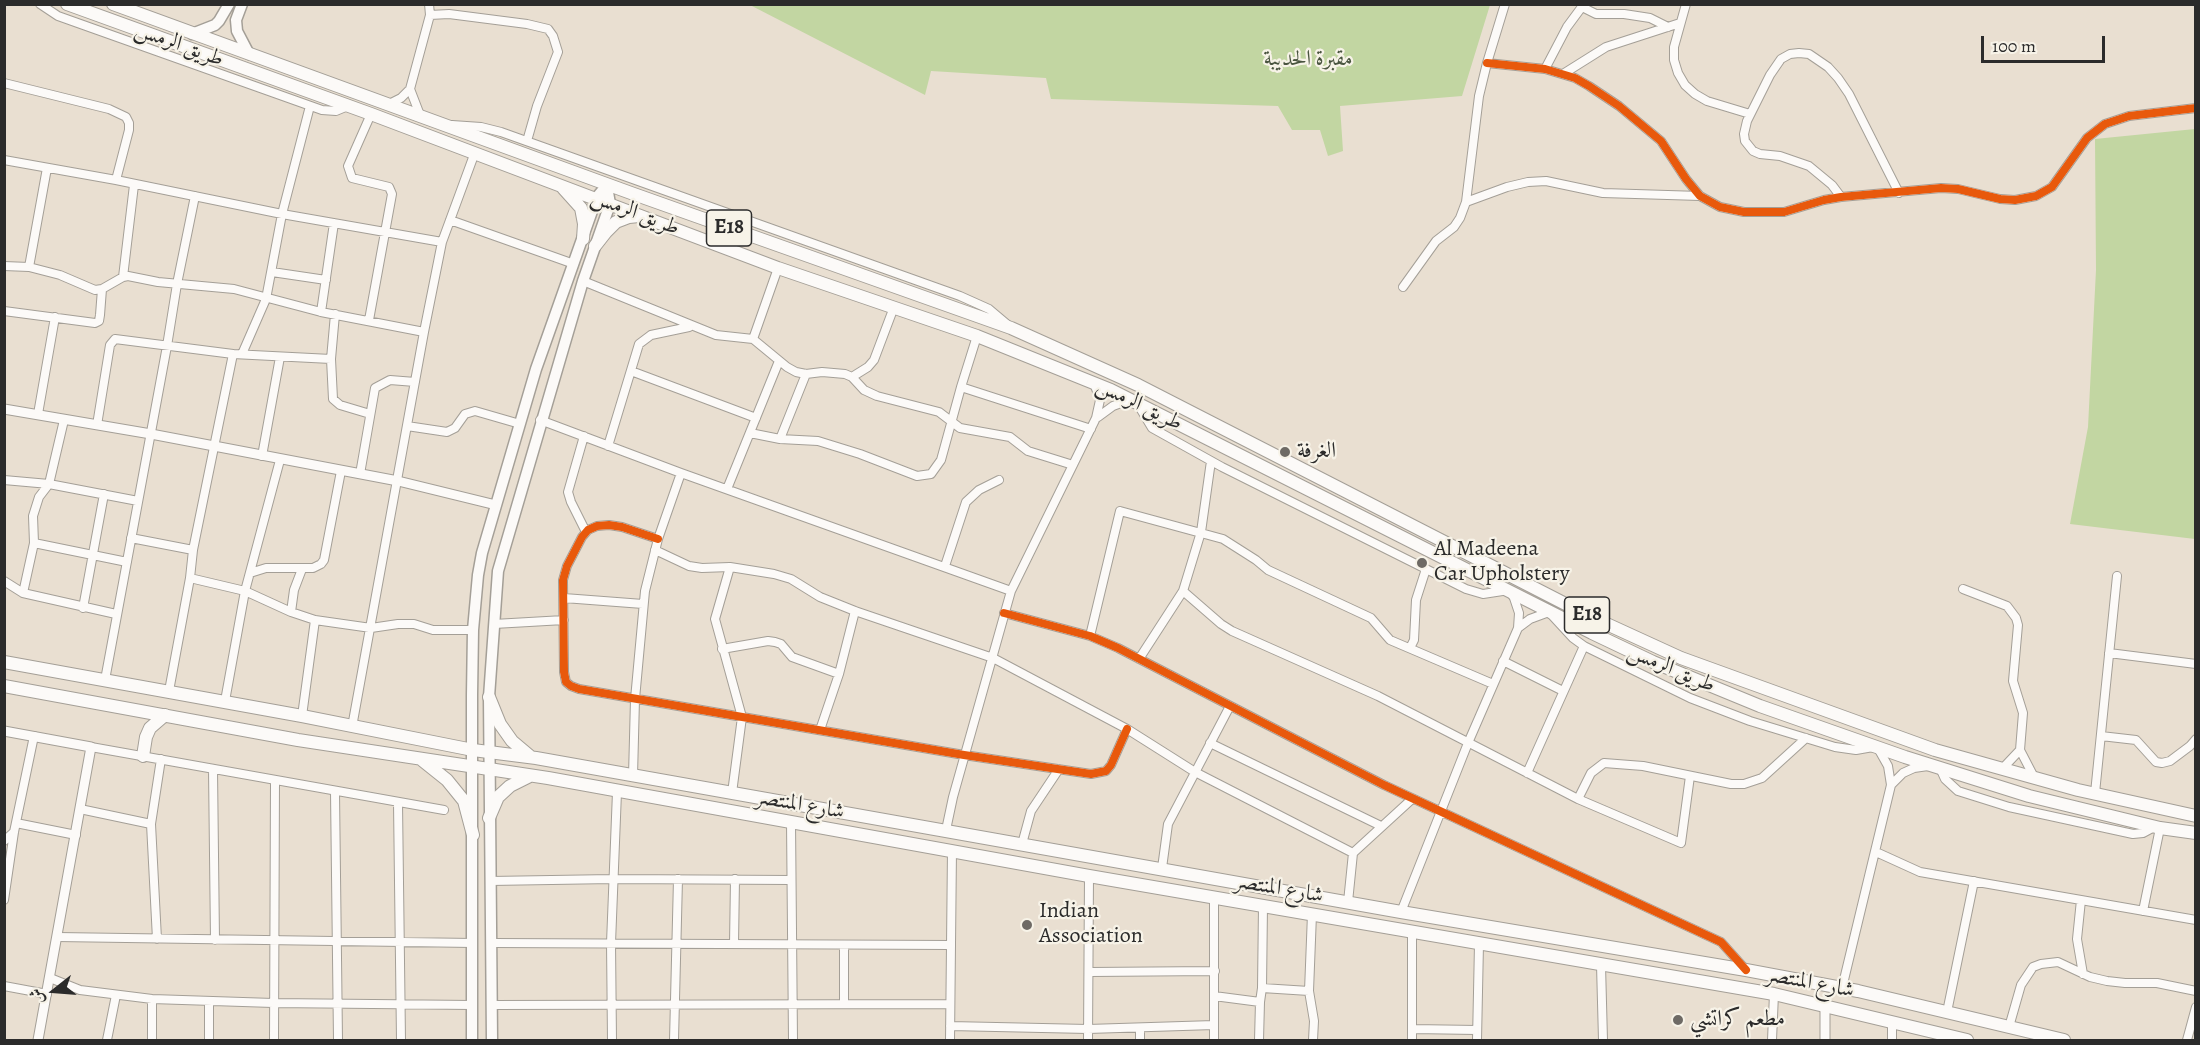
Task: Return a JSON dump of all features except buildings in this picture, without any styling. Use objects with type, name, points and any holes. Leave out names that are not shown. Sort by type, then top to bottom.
[{"type":"main road","name":"طريق الرمس","points":[[67,4],[371,114],[474,155],[560,185],[778,268],[977,336],[1094,382],[1549,612],[1653,662],[1760,706],[1876,748],[2029,796],[2158,827],[2196,833]]},
{"type":"main road","name":"طريق الرمس","points":[[113,4],[606,185],[1011,328],[1138,385],[1587,615],[1682,658],[1935,750],[2001,770],[2196,816]]},
{"type":"main road","points":[[192,33],[215,25],[229,4]]},
{"type":"main road","points":[[242,4],[236,26],[238,36],[249,54]]},
{"type":"main road","points":[[560,185],[581,208],[584,224],[583,239]]},
{"type":"main road","points":[[472,1041],[473,630],[478,575],[482,553],[536,369],[597,199],[606,185]]},
{"type":"main road","points":[[492,1041],[493,943],[490,881],[489,697],[498,571],[540,420],[583,280],[610,204],[606,185]]},
{"type":"main road","points":[[596,246],[616,222],[629,217],[642,216]]},
{"type":"main road","points":[[536,369],[546,373],[550,379],[539,411],[540,420]]},
{"type":"main road","name":"شارع المنتصر","points":[[4,662],[225,701],[473,750],[532,758],[1401,912],[1746,970],[1842,988],[2064,1041]]},
{"type":"main road","name":"شارع المنتصر","points":[[4,686],[298,740],[530,776],[1214,898],[1774,994],[1967,1041]]},
{"type":"main road","points":[[489,697],[500,724],[512,741],[532,758]]},
{"type":"main road","points":[[143,756],[150,728],[165,715]]},
{"type":"main road","points":[[418,758],[447,780],[464,801],[473,835]]},
{"type":"main road","points":[[489,818],[498,797],[510,786],[530,776]]},
{"type":"street","points":[[40,4],[58,16],[310,106],[329,111],[348,106]]},
{"type":"street","points":[[389,104],[410,90],[430,15],[429,4]]},
{"type":"street","points":[[1403,287],[1436,242],[1454,227],[1466,202],[1479,96],[1505,4]]},
{"type":"street","points":[[1686,4],[1674,46],[1674,60],[1678,73],[1685,85],[1707,101],[1750,114]]},
{"type":"street","points":[[1545,69],[1567,27],[1583,6],[1604,16],[1624,14],[1650,18],[1668,27]]},
{"type":"street","points":[[430,15],[449,14],[527,24],[548,30],[553,36],[558,52],[537,106],[527,141]]},
{"type":"street","points":[[1563,74],[1606,47],[1680,24]]},
{"type":"street","points":[[1841,197],[1827,180],[1809,166],[1795,160],[1753,152],[1748,147],[1744,134],[1750,114],[1770,75],[1781,59],[1790,54],[1799,52],[1809,54],[1828,67],[1849,94],[1899,193]]},
{"type":"street","points":[[1487,63],[1545,69],[1563,74],[1589,86],[1654,134],[1668,148],[1686,178],[1700,195],[1720,207],[1744,212],[1777,212],[1841,197],[1941,188],[1958,189],[2000,199],[2015,200],[2036,196],[2052,187],[2087,138],[2105,124],[2128,116],[2196,108]]},
{"type":"street","points":[[4,83],[109,109],[126,117],[129,130],[116,180]]},
{"type":"street","points":[[410,90],[420,115]]},
{"type":"street","points":[[242,354],[266,298],[282,214],[310,106]]},
{"type":"street","points":[[369,320],[392,190],[389,187],[352,178],[348,166],[371,114]]},
{"type":"street","points":[[448,126],[481,127],[527,141],[960,296],[988,309],[1011,328]]},
{"type":"street","points":[[352,727],[442,243],[474,155]]},
{"type":"street","points":[[4,160],[442,243]]},
{"type":"street","points":[[29,267],[47,168]]},
{"type":"street","points":[[1466,202],[1507,187],[1546,181],[1613,194],[1700,195]]},
{"type":"street","points":[[123,277],[134,185]]},
{"type":"street","points":[[105,680],[195,196]]},
{"type":"street","points":[[450,220],[574,264]]},
{"type":"street","points":[[321,312],[334,223]]},
{"type":"street","points":[[4,266],[29,267],[74,279],[95,290],[102,289],[123,277],[234,289],[321,312],[424,332]]},
{"type":"street","points":[[753,339],[778,268]]},
{"type":"street","points":[[272,272],[326,280]]},
{"type":"street","points":[[583,280],[716,336],[753,339],[787,367],[806,374],[838,373],[852,377],[864,390],[877,396],[939,412],[950,422],[965,429],[1010,437],[1028,451],[1073,465]]},
{"type":"street","points":[[4,311],[94,323],[99,321],[102,289]]},
{"type":"street","points":[[852,377],[868,367],[874,360],[894,307]]},
{"type":"street","points":[[335,314],[331,359],[333,399],[340,405],[370,414]]},
{"type":"street","points":[[38,414],[55,317]]},
{"type":"street","points":[[608,446],[639,344],[651,335],[690,326]]},
{"type":"street","points":[[750,433],[780,439],[826,443],[895,469],[922,476],[931,474],[940,460],[977,336]]},
{"type":"street","points":[[97,425],[112,340],[233,354],[331,359]]},
{"type":"street","points":[[169,691],[193,550],[233,354]]},
{"type":"street","points":[[262,456],[280,357]]},
{"type":"street","points":[[726,489],[779,361]]},
{"type":"street","points":[[631,371],[756,418]]},
{"type":"street","points":[[780,439],[806,374]]},
{"type":"street","points":[[360,474],[375,388],[390,380],[415,382]]},
{"type":"street","points":[[946,830],[964,755],[1011,591],[1096,417],[1100,400],[1094,382]]},
{"type":"street","points":[[961,387],[1090,429]]},
{"type":"street","points":[[1096,417],[1113,406],[1134,402],[1152,428],[1211,461],[1426,569],[1472,592],[1488,594],[1509,590],[1519,613],[1518,628],[1439,812],[1401,912]]},
{"type":"street","points":[[4,409],[151,434],[398,481],[496,505]]},
{"type":"street","points":[[407,426],[447,432],[455,428],[465,414],[475,411],[520,424]]},
{"type":"street","points":[[23,593],[34,543],[33,516],[39,497],[50,484],[64,420]]},
{"type":"street","points":[[540,420],[1011,591]]},
{"type":"street","points":[[584,436],[568,492],[586,532]]},
{"type":"street","points":[[225,701],[245,591],[280,460]]},
{"type":"street","points":[[1139,659],[1183,591],[1201,532],[1211,461]]},
{"type":"street","points":[[250,573],[266,568],[313,568],[324,560],[341,471]]},
{"type":"street","points":[[633,776],[635,699],[643,604],[658,539],[681,473]]},
{"type":"street","points":[[4,480],[50,484],[138,501]]},
{"type":"street","points":[[945,566],[966,502],[979,490],[999,480]]},
{"type":"street","points":[[83,608],[104,494]]},
{"type":"street","points":[[1090,636],[1120,511],[1223,539],[1268,570],[1371,618],[1390,640],[1493,684]]},
{"type":"street","points":[[658,539],[609,525],[597,526],[586,532],[567,566],[564,580],[564,672],[566,682],[579,689],[635,699],[964,755],[1091,774],[1106,771],[1111,765],[1126,729]]},
{"type":"street","points":[[131,537],[193,550]]},
{"type":"street","points":[[34,543],[127,562]]},
{"type":"street","points":[[655,550],[689,566],[729,567],[791,579],[819,597],[993,658],[1126,729],[1196,772],[1353,852]]},
{"type":"street","points":[[729,567],[715,619],[742,717],[732,793]]},
{"type":"street","points":[[291,612],[294,590],[302,569]]},
{"type":"street","points":[[1410,648],[1414,640],[1416,600],[1426,569]]},
{"type":"street","points":[[2095,793],[2117,576]]},
{"type":"street","points":[[190,578],[245,591],[315,620],[371,628],[414,624],[433,630],[473,630]]},
{"type":"street","points":[[4,581],[23,593],[116,614]]},
{"type":"street","points":[[1963,590],[2007,606],[2018,625],[2013,681],[2023,713],[2020,750],[2001,770]]},
{"type":"street","points":[[1183,591],[1232,631],[1378,696],[1578,799],[1681,843],[1690,776]]},
{"type":"street","points":[[564,598],[643,604]]},
{"type":"street","points":[[820,730],[839,674],[855,611]]},
{"type":"street","points":[[1518,628],[1530,619],[1549,612],[1573,638],[1584,646],[1717,709],[1849,750],[1876,748],[1888,766],[1891,785],[1842,988]]},
{"type":"street","points":[[1004,613],[1090,636],[1139,659],[1412,799],[1721,942],[1746,970]]},
{"type":"street","points":[[302,716],[315,620]]},
{"type":"street","points":[[494,624],[564,620]]},
{"type":"street","points":[[722,649],[768,641],[775,642],[781,644],[792,657],[839,674]]},
{"type":"street","points":[[1527,773],[1584,646]]},
{"type":"street","points":[[2109,652],[2196,664]]},
{"type":"street","points":[[1503,662],[1563,691]]},
{"type":"street","points":[[1162,868],[1168,824],[1230,706]]},
{"type":"street","points":[[4,731],[444,810]]},
{"type":"street","points":[[4,900],[14,832],[34,736]]},
{"type":"street","points":[[2101,736],[2136,740],[2156,762],[2162,764],[2170,761],[2196,739]]},
{"type":"street","points":[[1578,799],[1591,772],[1604,763],[1643,766],[1731,784],[1744,784],[1762,778],[1806,738]]},
{"type":"street","points":[[1210,743],[1382,826]]},
{"type":"street","points":[[38,1041],[91,747]]},
{"type":"street","points":[[2020,750],[2035,778]]},
{"type":"street","points":[[157,939],[151,824],[160,759]]},
{"type":"street","points":[[1891,785],[1903,773],[1914,768],[1936,767]]},
{"type":"street","points":[[213,769],[215,940]]},
{"type":"street","points":[[1022,844],[1031,811],[1059,770]]},
{"type":"street","points":[[274,780],[274,1041]]},
{"type":"street","points":[[335,792],[338,1041]]},
{"type":"street","points":[[612,1041],[611,943],[617,792]]},
{"type":"street","points":[[1348,902],[1353,852],[1412,799]]},
{"type":"street","points":[[398,803],[400,1041]]},
{"type":"street","points":[[80,809],[151,824]]},
{"type":"street","points":[[790,822],[793,1041]]},
{"type":"street","points":[[16,823],[76,835]]},
{"type":"street","points":[[2143,911],[2158,827]]},
{"type":"street","points":[[4,841],[14,832]]},
{"type":"street","points":[[950,1041],[952,850]]},
{"type":"street","points":[[1876,852],[1920,872],[2196,920]]},
{"type":"street","points":[[1088,1041],[1089,876]]},
{"type":"street","points":[[674,1041],[678,879]]},
{"type":"street","points":[[734,944],[735,879]]},
{"type":"street","points":[[490,881],[791,880]]},
{"type":"street","points":[[1947,1012],[1974,881]]},
{"type":"street","points":[[1214,898],[1214,1041]]},
{"type":"street","points":[[2081,900],[2077,939],[2083,974]]},
{"type":"street","points":[[1259,1041],[1263,906]]},
{"type":"street","points":[[1312,914],[1309,991],[1314,1021],[1313,1041]]},
{"type":"street","points":[[1412,932],[1412,1041]]},
{"type":"street","points":[[57,938],[473,943]]},
{"type":"street","points":[[493,943],[951,945]]},
{"type":"street","points":[[1477,1041],[1479,944]]},
{"type":"street","points":[[844,945],[844,1004]]},
{"type":"street","points":[[2008,1027],[2021,985],[2033,967],[2041,964],[2058,962],[2083,974],[2107,981],[2157,983],[2196,991]]},
{"type":"street","points":[[1601,965],[1603,1041]]},
{"type":"street","points":[[1090,972],[1215,971]]},
{"type":"street","points":[[50,978],[80,990],[152,999],[273,1004],[472,1005]]},
{"type":"street","points":[[4,986],[47,994]]},
{"type":"street","points":[[1262,988],[1309,991]]},
{"type":"street","points":[[1772,1041],[1774,994]]},
{"type":"street","points":[[107,1041],[116,995]]},
{"type":"street","points":[[1214,996],[1260,1002]]},
{"type":"street","points":[[152,999],[152,1041]]},
{"type":"street","points":[[209,1002],[209,1041]]},
{"type":"street","points":[[492,1005],[950,1004]]},
{"type":"street","points":[[1825,1006],[1826,1041]]},
{"type":"street","points":[[2187,1041],[2196,1007]]},
{"type":"street","points":[[1892,1022],[1892,1041]]},
{"type":"street","points":[[950,1026],[1088,1029],[1214,1025]]},
{"type":"street","points":[[1140,1028],[1140,1041]]},
{"type":"street","points":[[1412,1029],[1477,1030]]},
{"type":"green space","name":"مقبرة الحديبة","points":[[1490,4],[1462,96],[1340,106],[1343,151],[1328,156],[1320,130],[1292,130],[1278,106],[1051,99],[1046,78],[931,71],[925,95],[750,5]]},
{"type":"green space","points":[[2195,129],[2195,539],[2070,524],[2088,427],[2096,270],[2095,139]]},
{"type":"cycle path","points":[[1487,63],[1545,69],[1575,78],[1589,86],[1619,106],[1661,141],[1700,196],[1720,207],[1744,212],[1784,212],[1841,197],[1941,188],[1958,189],[2000,199],[2015,200],[2036,196],[2052,187],[2087,138],[2105,124],[2129,116],[2196,108]]},
{"type":"cycle path","points":[[658,539],[609,525],[597,526],[588,530],[582,537],[567,566],[563,580],[564,672],[566,682],[571,686],[964,755],[1091,774],[1106,771],[1111,765],[1127,729]]},
{"type":"cycle path","points":[[1004,613],[1090,636],[1118,648],[1384,785],[1721,942],[1746,970]]},
{"type":"place","name":"الغرفة","points":[[1285,452]]},
{"type":"place","name":"Al Madeena Car Upholstery","points":[[1422,563]]},
{"type":"place","name":"Indian Association","points":[[1027,925]]},
{"type":"place","name":"مطعم كراتشي","points":[[1678,1020]]}]
